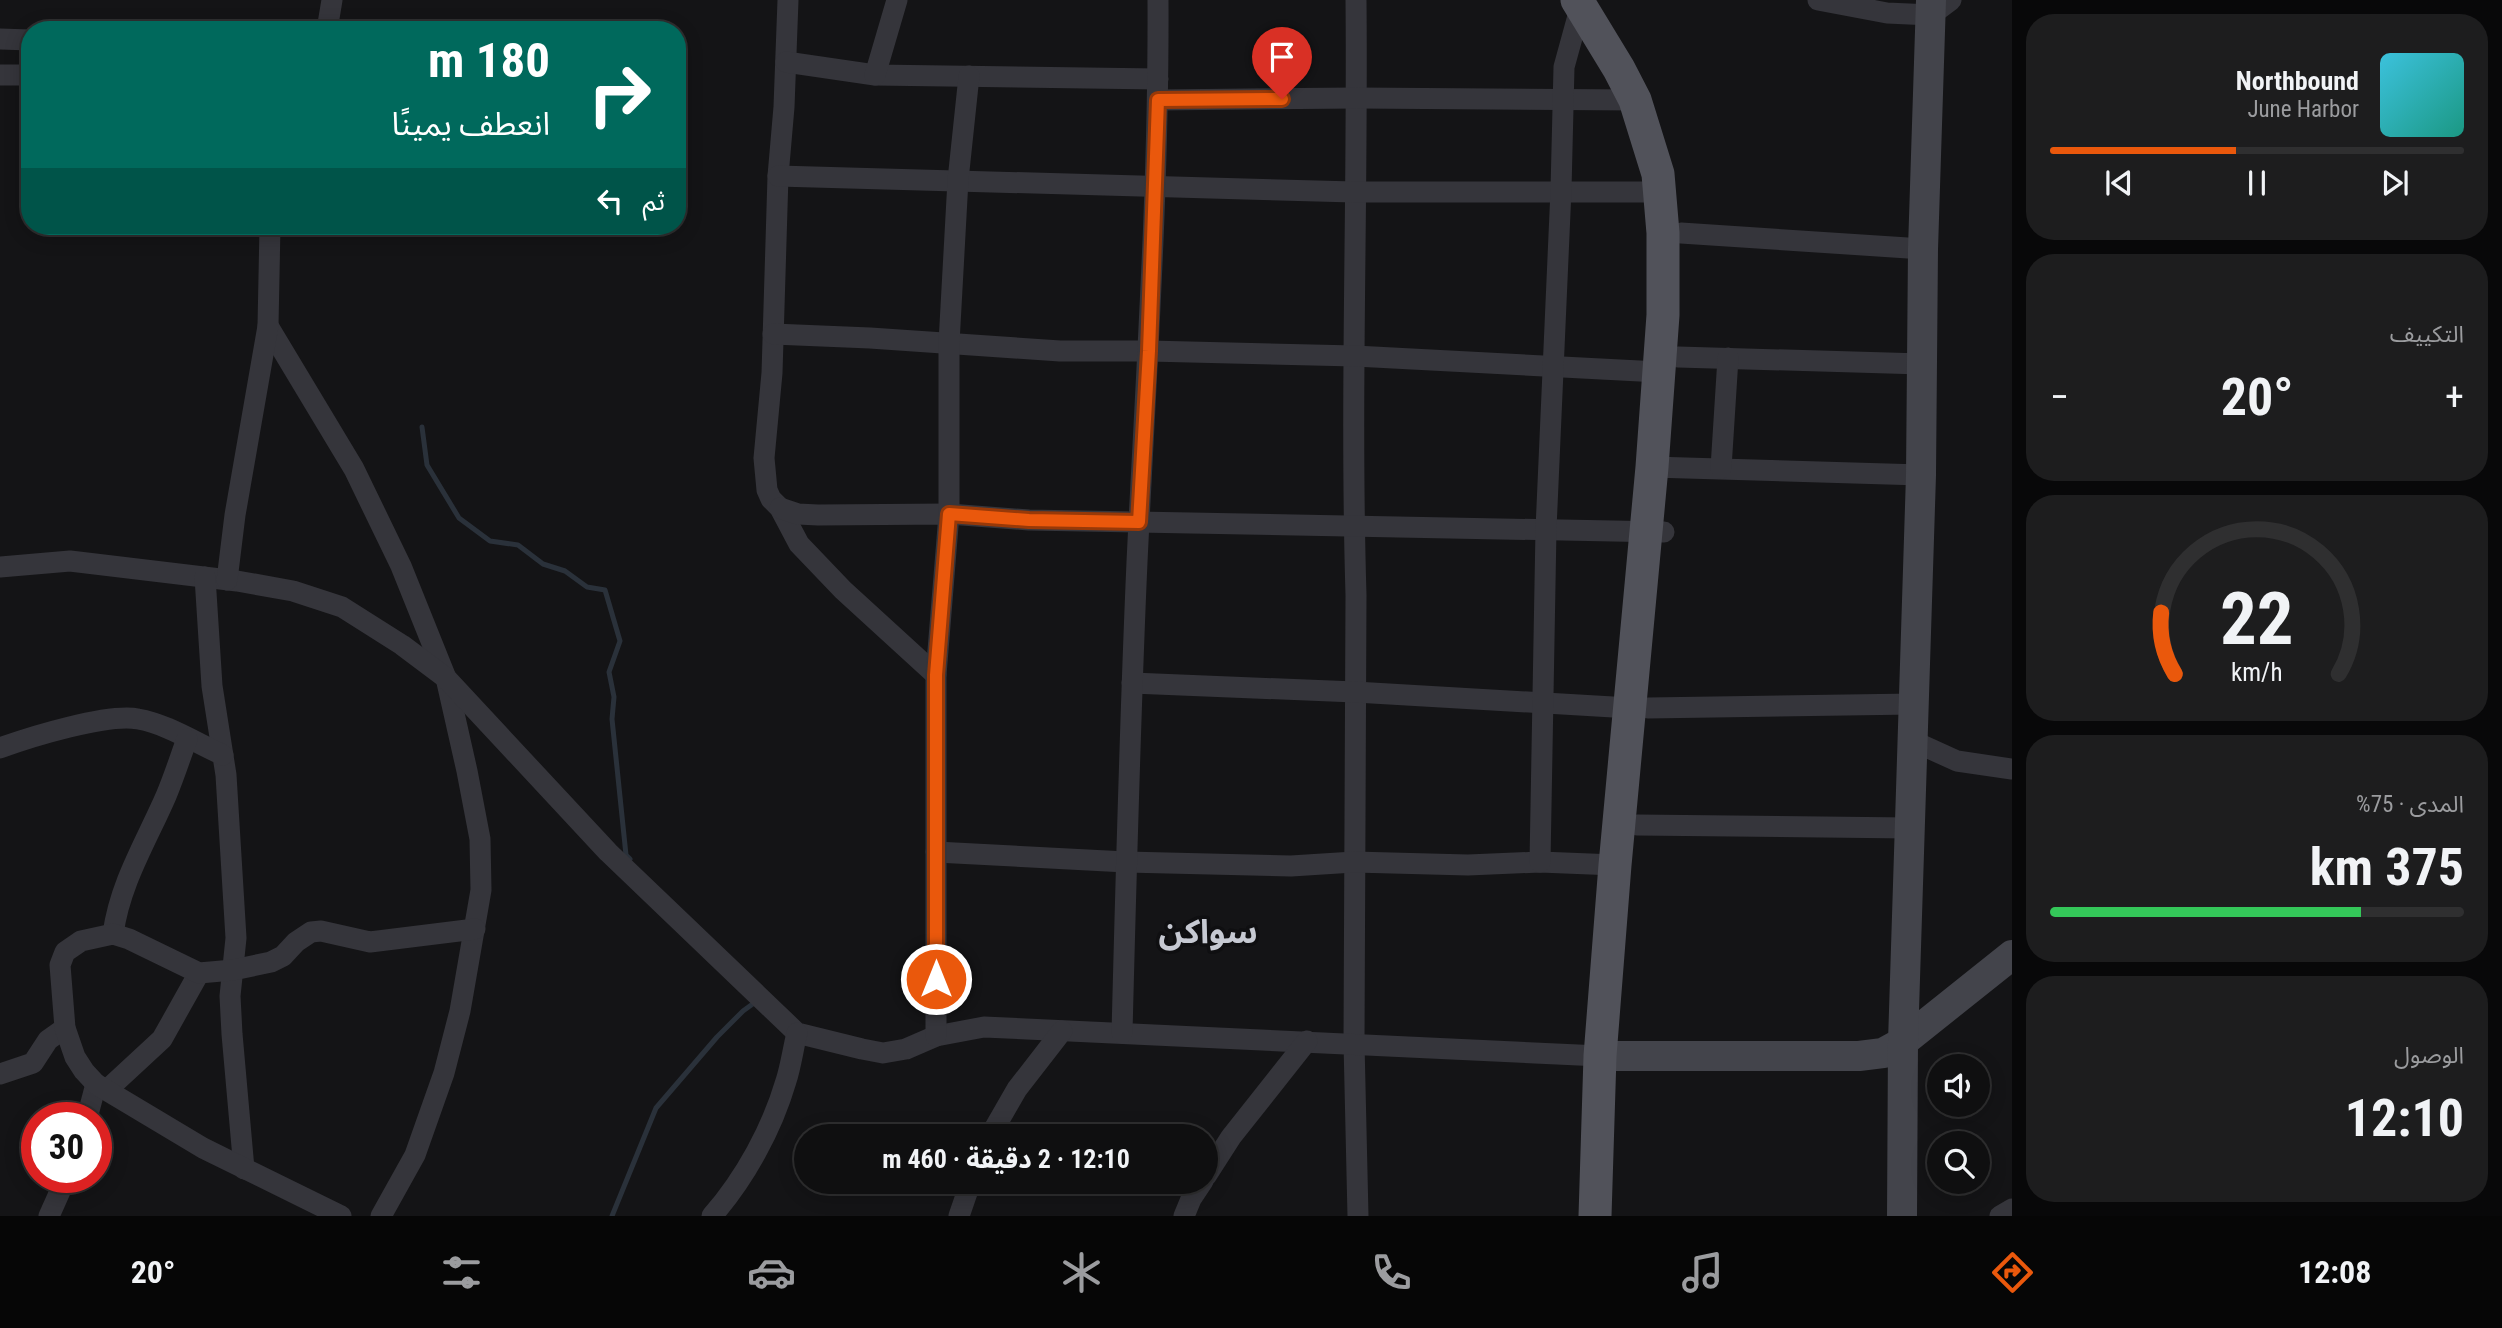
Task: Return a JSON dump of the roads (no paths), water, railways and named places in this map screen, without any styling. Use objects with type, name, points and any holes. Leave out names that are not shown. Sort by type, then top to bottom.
[{"type":"main road","points":[[1585,2],[1635,100],[1658,174],[1663,233],[1663,304],[1669,364]]},
{"type":"main road","points":[[1585,2],[1641,78],[1668,145],[1674,171],[1681,233],[1639,708],[1615,865],[1608,1057],[1614,1216]]},
{"type":"main road","points":[[1595,1216],[1608,1057],[1637,825],[1639,708]]},
{"type":"street","points":[[328,21],[332,0]]},
{"type":"street","points":[[788,0],[778,176],[772,373],[764,458],[767,490],[799,544],[843,590],[936,675]]},
{"type":"street","points":[[875,75],[897,0]]},
{"type":"street","points":[[1122,1034],[1132,683],[1155,185],[1158,0]]},
{"type":"street","points":[[1356,0],[1354,1043],[1358,1216]]},
{"type":"street","points":[[1825,1],[1886,13],[1938,5],[1923,249],[1921,475],[1903,1042],[1902,1216]]},
{"type":"street","points":[[1540,862],[1546,529],[1563,99],[1567,51],[1585,2]]},
{"type":"street","points":[[0,39],[21,40]]},
{"type":"street","points":[[786,62],[875,75],[969,76],[1158,90],[1357,98],[1635,100]]},
{"type":"street","points":[[0,75],[21,75]]},
{"type":"street","points":[[936,1036],[936,675],[949,514],[949,342],[957,180],[969,76]]},
{"type":"street","points":[[778,176],[1354,192],[1661,192]]},
{"type":"street","points":[[1681,233],[1923,249]]},
{"type":"street","points":[[227,580],[235,515],[268,326],[270,235]]},
{"type":"street","points":[[268,326],[354,469],[401,566],[446,678],[480,839],[481,890],[460,1011],[444,1073],[415,1155],[381,1216]]},
{"type":"street","points":[[773,334],[949,342],[1060,351],[1355,356],[1554,367],[1669,364],[1728,358],[1922,364]]},
{"type":"street","points":[[1721,468],[1728,358]]},
{"type":"street","points":[[1661,467],[1921,475]]},
{"type":"street","points":[[780,508],[798,514],[949,514],[1029,520],[1655,531]]},
{"type":"street","points":[[0,567],[70,561],[205,577],[293,591],[342,607],[402,645],[446,678],[608,852],[797,1032],[862,1049],[883,1053],[906,1049],[936,1036],[984,1027],[1608,1057],[1858,1056],[1883,1053],[1903,1042],[2012,955]]},
{"type":"street","points":[[205,577],[212,686],[223,755],[236,939],[230,996],[244,1169]]},
{"type":"street","points":[[1132,683],[1639,708],[1914,704]]},
{"type":"street","points":[[0,748],[29,737],[85,724],[135,718],[153,723],[223,755]]},
{"type":"street","points":[[113,934],[116,909],[130,870],[165,797],[187,739]]},
{"type":"street","points":[[1913,741],[1958,761],[2012,769]]},
{"type":"street","points":[[1637,825],[1910,828]]},
{"type":"street","points":[[936,852],[1126,862],[1291,866],[1354,862],[1468,866],[1540,862],[1615,865]]},
{"type":"street","points":[[341,1216],[203,1148],[102,1086],[84,1071],[75,1057],[65,1028],[60,965],[65,952],[81,942],[113,934],[130,939],[199,974],[271,962],[283,956],[311,932],[321,931],[370,942],[475,929]]},
{"type":"street","points":[[94,1102],[102,1086],[162,1039],[199,974]]},
{"type":"street","points":[[0,1074],[33,1063],[48,1040],[65,1028]]},
{"type":"street","points":[[997,1124],[1017,1089],[1062,1031]]},
{"type":"street","points":[[712,1216],[740,1177],[767,1131],[787,1081],[797,1032]]},
{"type":"street","points":[[1218,1157],[1307,1041]]},
{"type":"street","points":[[49,1216],[59,1193]]},
{"type":"street","points":[[959,1216],[967,1194]]},
{"type":"street","points":[[1184,1216],[1194,1194]]},
{"type":"street","points":[[2000,1216],[2012,1209]]},
{"type":"waterway","points":[[422,427],[427,465],[459,518],[490,541],[518,545],[543,564],[565,571],[587,587],[605,590],[620,641],[609,672],[614,697],[612,719],[626,855],[630,859]]},
{"type":"waterway","points":[[612,1216],[656,1108],[717,1037],[754,1003],[753,1001]]},
{"type":"district","name":"سواكن","points":[[1208,931]]}]
